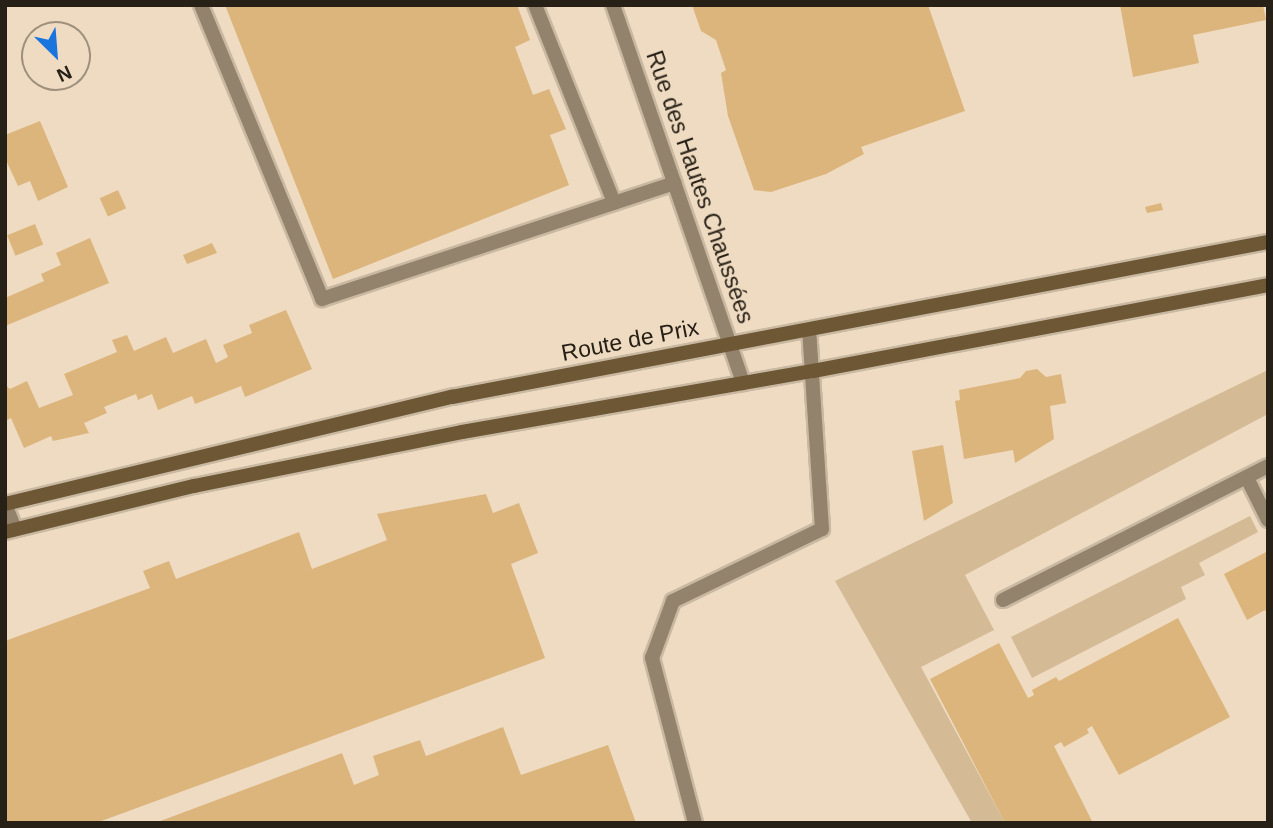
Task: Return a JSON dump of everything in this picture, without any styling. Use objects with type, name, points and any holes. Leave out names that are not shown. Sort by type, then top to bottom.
[{"type":"main road","name":"Route de Prix","points":[[5,504],[452,397],[1268,242]]},
{"type":"main road","points":[[10,531],[194,486],[462,432],[813,371],[1268,285]]},
{"type":"street","points":[[201,5],[322,299],[674,183]]},
{"type":"street","points":[[535,5],[614,204]]},
{"type":"street","name":"Rue des Hautes Chaussées","points":[[613,5],[743,383]]},
{"type":"street","points":[[695,823],[652,658],[673,601],[822,528],[809,330]]},
{"type":"street","points":[[1003,600],[1268,466]]},
{"type":"street","points":[[1247,478],[1268,520]]},
{"type":"street","points":[[5,504],[10,531]]},
{"type":"shaded area","points":[[1268,370],[1268,414],[965,575],[994,630],[921,667],[1005,823],[972,823],[835,581]]},
{"type":"shaded area","points":[[1250,516],[1258,532],[1199,563],[1205,575],[1181,587],[1186,599],[1032,678],[1011,637]]},
{"type":"building","points":[[225,5],[517,5],[530,40],[515,47],[533,95],[549,89],[566,129],[550,135],[569,185],[333,279]]},
{"type":"building","points":[[692,5],[928,5],[965,111],[861,147],[864,154],[826,174],[771,192],[754,190],[728,116],[721,73],[726,70],[716,40],[701,31]]},
{"type":"building","points":[[1120,5],[1263,5],[1266,20],[1193,35],[1199,63],[1133,77]]},
{"type":"building","points":[[40,121],[68,187],[38,201],[30,181],[18,186],[5,158],[5,135]]},
{"type":"building","points":[[118,190],[126,208],[108,216],[100,198]]},
{"type":"building","points":[[1161,203],[1163,210],[1147,213],[1145,207]]},
{"type":"building","points":[[35,224],[43,244],[15,256],[7,235]]},
{"type":"building","points":[[90,238],[109,283],[5,326],[5,298],[44,281],[41,274],[61,265],[56,253]]},
{"type":"building","points":[[212,243],[217,253],[187,264],[183,255]]},
{"type":"building","points":[[286,310],[312,369],[245,397],[241,386],[195,404],[192,396],[158,410],[152,394],[138,400],[136,394],[104,407],[107,413],[84,423],[89,433],[53,441],[51,436],[24,448],[11,418],[5,421],[5,385],[10,389],[27,381],[39,408],[73,395],[64,374],[117,352],[112,340],[127,335],[134,351],[166,337],[173,353],[206,339],[216,363],[228,357],[223,345],[252,333],[249,325]]},
{"type":"building","points":[[1037,369],[1046,377],[1061,374],[1066,403],[1050,406],[1054,439],[1015,463],[1013,450],[964,459],[955,401],[960,400],[959,390],[1020,378],[1026,371]]},
{"type":"building","points":[[943,445],[953,503],[924,521],[912,451]]},
{"type":"building","points":[[486,494],[493,513],[519,503],[538,553],[511,564],[545,658],[96,823],[5,823],[5,641],[150,588],[143,571],[169,561],[176,579],[299,532],[312,569],[387,540],[377,514]]},
{"type":"building","points":[[1268,551],[1268,615],[1265,610],[1247,620],[1224,574]]},
{"type":"building","points":[[1178,618],[1230,717],[1119,775],[1092,726],[1087,729],[1089,733],[1064,747],[1061,742],[1054,746],[1093,823],[1005,823],[930,679],[999,643],[1028,698],[1034,695],[1032,690],[1056,677],[1059,681]]},
{"type":"building","points":[[503,727],[521,775],[608,745],[636,823],[155,823],[342,753],[354,785],[379,775],[373,756],[420,740],[426,756]]}]
